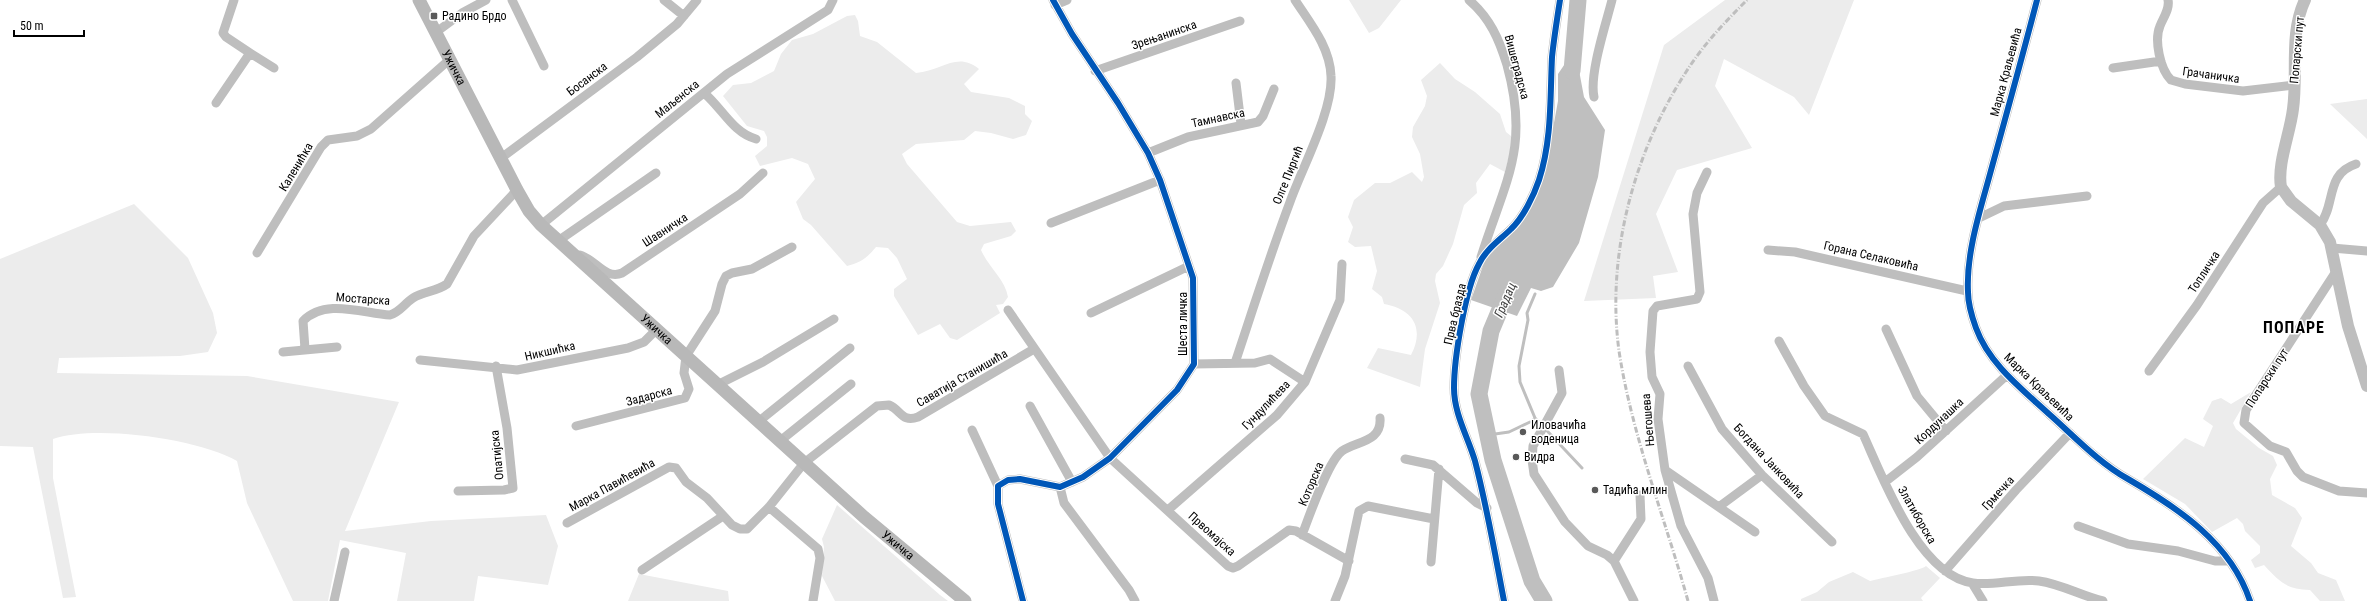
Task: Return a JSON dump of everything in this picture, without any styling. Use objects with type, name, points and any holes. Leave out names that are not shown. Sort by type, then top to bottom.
[{"type":"main road","name":"Ужичка","points":[[419,0],[517,190],[529,211],[541,225],[573,256],[864,517],[965,601]]},
{"type":"street","points":[[234,0],[223,33],[226,37],[274,68]]},
{"type":"street","points":[[435,33],[462,13],[486,0]]},
{"type":"street","points":[[512,0],[544,66]]},
{"type":"street","points":[[664,0],[684,16]]},
{"type":"street","name":"Босанска","points":[[501,158],[637,57],[684,16],[697,0]]},
{"type":"street","name":"Маљенска","points":[[541,225],[704,93],[743,64],[828,10],[833,0]]},
{"type":"street","points":[[1054,2],[1067,0]]},
{"type":"street","name":"Олге Пиргић","points":[[1235,363],[1290,202],[1321,125],[1331,85],[1331,71],[1324,48],[1295,0]]},
{"type":"street","name":"Вишеградска","points":[[1469,0],[1490,22],[1501,46],[1515,93],[1517,118],[1517,144],[1513,163],[1478,264]]},
{"type":"street","name":"Прва бразда","points":[[1504,601],[1487,508],[1473,455],[1457,412],[1454,389],[1455,363],[1466,303],[1478,264],[1493,245],[1513,228],[1539,180],[1547,147],[1552,56],[1560,0]]},
{"type":"street","points":[[1594,97],[1592,90],[1612,0]]},
{"type":"street","name":"Марка Краљевића","points":[[2037,0],[1979,218],[1968,291],[1971,312],[1977,330],[1987,350],[2007,375],[2070,433],[2126,478],[2155,494],[2186,515],[2228,561],[2242,581],[2250,601]]},
{"type":"street","name":"Грачаничка","points":[[2168,0],[2169,4],[2157,36],[2161,61],[2168,77],[2176,82],[2185,84],[2243,91],[2294,85]]},
{"type":"street","name":"Попарски пут","points":[[2280,187],[2281,163],[2294,108],[2297,28],[2305,0]]},
{"type":"street","name":"Шеста личка","points":[[998,486],[1008,480],[1020,479],[1060,486],[1072,482],[1110,458],[1177,390],[1194,364],[1194,290],[1189,266],[1160,180],[1148,153],[1054,2]]},
{"type":"street","name":"Зрењанинска","points":[[1096,71],[1240,21]]},
{"type":"street","points":[[216,103],[250,53]]},
{"type":"street","name":"Каленићка","points":[[257,253],[321,146],[328,140],[357,136],[371,129],[449,60]]},
{"type":"street","points":[[2113,68],[2161,61]]},
{"type":"street","points":[[1236,83],[1242,124]]},
{"type":"street","name":"Тамнавска","points":[[1148,153],[1188,137],[1242,124],[1258,122],[1261,119],[1274,89]]},
{"type":"street","points":[[704,93],[742,134],[756,140]]},
{"type":"street","points":[[2320,225],[2328,212],[2335,181],[2339,174],[2348,167],[2356,164]]},
{"type":"street","name":"Шавничка","points":[[573,256],[582,256],[613,275],[622,273],[740,194],[763,172]]},
{"type":"street","name":"Његошева","points":[[1707,172],[1697,193],[1693,214],[1700,292],[1697,299],[1657,306],[1653,311],[1650,330],[1652,377],[1660,394],[1658,419],[1665,470],[1681,526],[1708,578],[1714,601]]},
{"type":"street","points":[[558,241],[656,173]]},
{"type":"street","points":[[1051,223],[1160,180]]},
{"type":"street","points":[[2280,187],[2291,201],[2320,225],[2332,248],[2348,326],[2367,386]]},
{"type":"street","name":"Топличка","points":[[2149,371],[2197,305],[2263,203],[2280,187]]},
{"type":"street","name":"Мостарска","points":[[305,349],[303,320],[318,310],[346,309],[390,315],[397,313],[417,295],[435,290],[447,284],[474,236],[517,190]]},
{"type":"street","points":[[1979,218],[2004,206],[2087,196]]},
{"type":"street","points":[[686,356],[715,311],[722,284],[726,276],[732,273],[752,269],[792,247]]},
{"type":"street","points":[[2332,248],[2367,251]]},
{"type":"street","name":"Горана Селаковића","points":[[1768,250],[1795,252],[1968,291]]},
{"type":"street","name":"Гундулићева","points":[[1168,510],[1276,415],[1304,382],[1340,300],[1342,264]]},
{"type":"street","points":[[1091,313],[1189,266]]},
{"type":"street","name":"Попарски пут","points":[[2337,270],[2246,410],[2244,423],[2270,446],[2286,452],[2297,471],[2303,477],[2339,491],[2367,493]]},
{"type":"street","points":[[1008,310],[1110,458]]},
{"type":"street","points":[[717,385],[763,362],[834,319]]},
{"type":"street","points":[[1886,329],[1917,396],[1946,431]]},
{"type":"street","name":"Никшићка","points":[[420,360],[496,366],[521,370],[549,362],[607,353],[644,342],[656,330]]},
{"type":"street","name":"Златиборска","points":[[1779,341],[1804,386],[1826,416],[1863,434],[1885,482],[1916,541],[1927,555],[1945,572],[1972,583],[2039,581],[2103,601]]},
{"type":"street","points":[[284,352],[337,347]]},
{"type":"street","points":[[758,422],[850,348]]},
{"type":"street","name":"Саватија Станишића","points":[[804,463],[877,406],[889,405],[903,418],[913,419],[1034,349]]},
{"type":"street","name":"Задарска","points":[[576,426],[686,398],[689,389],[684,373],[686,356]]},
{"type":"street","points":[[1194,364],[1255,363],[1270,359],[1304,382]]},
{"type":"street","name":"Опатијска","points":[[458,491],[504,490],[513,488],[507,428],[496,366]]},
{"type":"street","name":"Богдана Јанковића","points":[[1688,366],[1722,429],[1762,475],[1832,542]]},
{"type":"street","points":[[1559,370],[1562,393],[1533,446],[1532,460],[1534,474],[1565,522],[1588,546],[1607,555],[1614,561],[1634,601]]},
{"type":"street","name":"Кордунашка","points":[[1885,482],[1917,457],[2007,375]]},
{"type":"street","points":[[780,441],[852,384]]},
{"type":"street","points":[[1030,406],[1072,482]]},
{"type":"street","name":"Которска","points":[[1302,535],[1331,465],[1342,452],[1373,437],[1380,424],[1380,418]]},
{"type":"street","points":[[972,430],[998,486],[998,504],[1023,601]]},
{"type":"street","name":"Грмечка","points":[[1945,572],[2016,490],[2070,433]]},
{"type":"street","name":"Првомајска","points":[[1110,458],[1228,566],[1233,568],[1289,530],[1302,535],[1349,561]]},
{"type":"street","points":[[1405,459],[1425,462],[1439,469],[1477,503],[1487,508]]},
{"type":"street","name":"Марка Павићевића","points":[[567,523],[669,467],[676,468],[686,482],[707,498],[732,525],[743,530],[747,529],[769,507],[804,463]]},
{"type":"street","points":[[1431,562],[1439,469]]},
{"type":"street","points":[[1665,470],[1720,506],[1755,532]]},
{"type":"street","points":[[1720,506],[1762,475]]},
{"type":"street","points":[[1060,486],[1064,503],[1129,590],[1134,601]]},
{"type":"street","points":[[1614,561],[1641,519],[1640,495]]},
{"type":"street","points":[[1335,601],[1349,561],[1359,511],[1362,508],[1368,506],[1434,519]]},
{"type":"street","points":[[769,507],[818,549],[820,558],[813,601]]},
{"type":"street","points":[[642,570],[723,516]]},
{"type":"street","points":[[2078,526],[2128,544],[2178,551],[2215,561],[2228,561]]},
{"type":"street","points":[[334,601],[345,552]]},
{"type":"street","points":[[1972,583],[1983,601]]},
{"type":"shaded area","points":[[1349,0],[1401,0],[1379,28],[1369,33]]},
{"type":"shaded area","points":[[1725,0],[1854,0],[1809,115],[1794,97],[1724,59],[1715,86],[1752,148],[1677,170],[1656,214],[1678,272],[1653,276],[1656,298],[1584,301],[1664,45]]},
{"type":"shaded area","points":[[855,15],[858,21],[860,36],[877,42],[916,73],[925,72],[956,62],[971,64],[979,69],[964,84],[971,92],[1009,98],[1025,106],[1025,114],[1032,121],[1026,135],[1013,139],[991,133],[975,131],[964,140],[916,144],[902,154],[907,164],[957,222],[970,226],[1011,222],[1016,231],[1011,236],[984,244],[981,250],[1004,285],[1008,297],[1003,304],[996,305],[1000,313],[957,340],[950,338],[940,324],[918,335],[894,296],[894,289],[907,279],[897,258],[888,248],[876,247],[863,260],[847,266],[811,225],[803,219],[796,202],[815,179],[808,164],[792,158],[760,166],[755,156],[767,146],[767,137],[764,131],[747,126],[723,96],[733,85],[751,83],[774,71],[781,54],[792,40],[813,34],[847,16]]},
{"type":"shaded area","points":[[1440,63],[1455,79],[1475,92],[1500,114],[1506,132],[1511,136],[1510,152],[1505,172],[1490,164],[1476,183],[1477,193],[1464,205],[1453,244],[1443,266],[1436,274],[1435,281],[1440,303],[1425,349],[1420,387],[1367,368],[1378,348],[1411,355],[1417,336],[1416,328],[1414,321],[1409,315],[1402,310],[1384,304],[1382,297],[1372,289],[1377,271],[1371,246],[1355,247],[1348,242],[1353,227],[1348,217],[1354,200],[1375,183],[1390,183],[1412,172],[1422,182],[1424,177],[1420,154],[1412,137],[1413,127],[1425,106],[1427,96],[1421,80]]},
{"type":"shaded area","points":[[2367,99],[2367,139],[2330,104]]},
{"type":"shaded area","points":[[134,204],[188,258],[213,313],[217,333],[208,352],[180,356],[59,358],[57,373],[247,376],[399,402],[345,531],[431,521],[546,515],[558,546],[548,585],[478,576],[474,601],[397,601],[406,553],[340,540],[328,601],[293,601],[247,503],[237,461],[220,453],[173,440],[147,436],[95,433],[72,435],[53,439],[53,478],[76,597],[63,598],[33,447],[0,446],[0,259]]},
{"type":"shaded area","points":[[2251,392],[2233,423],[2236,429],[2259,448],[2273,456],[2277,465],[2270,479],[2272,495],[2295,508],[2302,518],[2291,546],[2311,563],[2318,573],[2336,580],[2345,601],[2320,601],[2310,590],[2295,588],[2284,584],[2264,565],[2255,568],[2251,560],[2260,553],[2260,546],[2245,531],[2243,524],[2237,518],[2212,532],[2185,504],[2143,479],[2185,438],[2204,447],[2213,426],[2203,419],[2212,401],[2221,398],[2231,404]]},
{"type":"shaded area","points":[[837,505],[948,601],[835,601],[822,576],[824,547],[822,539]]},
{"type":"shaded area","points":[[1926,566],[1940,578],[1921,598],[1923,601],[1801,601],[1801,599],[1817,592],[1829,582],[1853,572],[1870,581],[1909,572]]},
{"type":"shaded area","points":[[639,574],[728,591],[729,601],[628,601]]},
{"type":"water","points":[[1575,49],[1584,97],[1605,130],[1598,177],[1579,243],[1553,287],[1541,291],[1531,288],[1517,316],[1471,300],[1485,260],[1524,219],[1551,139],[1558,101],[1558,74]]},
{"type":"waterway","name":"Градац","points":[[1572,71],[1578,0]]},
{"type":"waterway","name":"Градац","points":[[1509,288],[1491,331],[1479,394],[1493,460],[1532,581],[1544,601]]},
{"type":"waterway","points":[[1533,420],[1535,418],[1520,382],[1519,366],[1528,320],[1527,313],[1535,294]]},
{"type":"waterway","points":[[1535,418],[1582,468]]},
{"type":"waterway","points":[[1488,435],[1509,432],[1530,422]]},
{"type":"railway","points":[[1688,601],[1640,446],[1625,383],[1619,351],[1616,315],[1617,278],[1621,242],[1628,206],[1639,170],[1652,136],[1668,103],[1686,72],[1715,34],[1747,0]]},
{"type":"cycle path","points":[[1023,601],[998,504],[998,486],[1008,480],[1020,479],[1060,487],[1083,477],[1110,458],[1177,390],[1194,364],[1193,278],[1160,180],[1148,153],[1118,103],[1072,34],[1053,0]]},
{"type":"cycle path","points":[[1504,601],[1491,531],[1475,461],[1456,407],[1454,375],[1461,324],[1474,275],[1489,249],[1520,219],[1539,180],[1548,134],[1552,57],[1560,0]]},
{"type":"cycle path","points":[[2037,0],[1971,247],[1968,277],[1970,311],[1982,341],[1989,353],[2007,375],[2087,449],[2117,473],[2147,490],[2184,515],[2201,529],[2230,562],[2241,580],[2250,601]]},
{"type":"place","name":"Радино Брдо","points":[[434,16]]},
{"type":"place","name":"Иловачића воденица","points":[[1523,432]]},
{"type":"place","name":"Видра","points":[[1516,457]]},
{"type":"place","name":"Тадића млин","points":[[1595,490]]},
{"type":"district","name":"ПОПАРЕ","points":[[2294,327]]}]
